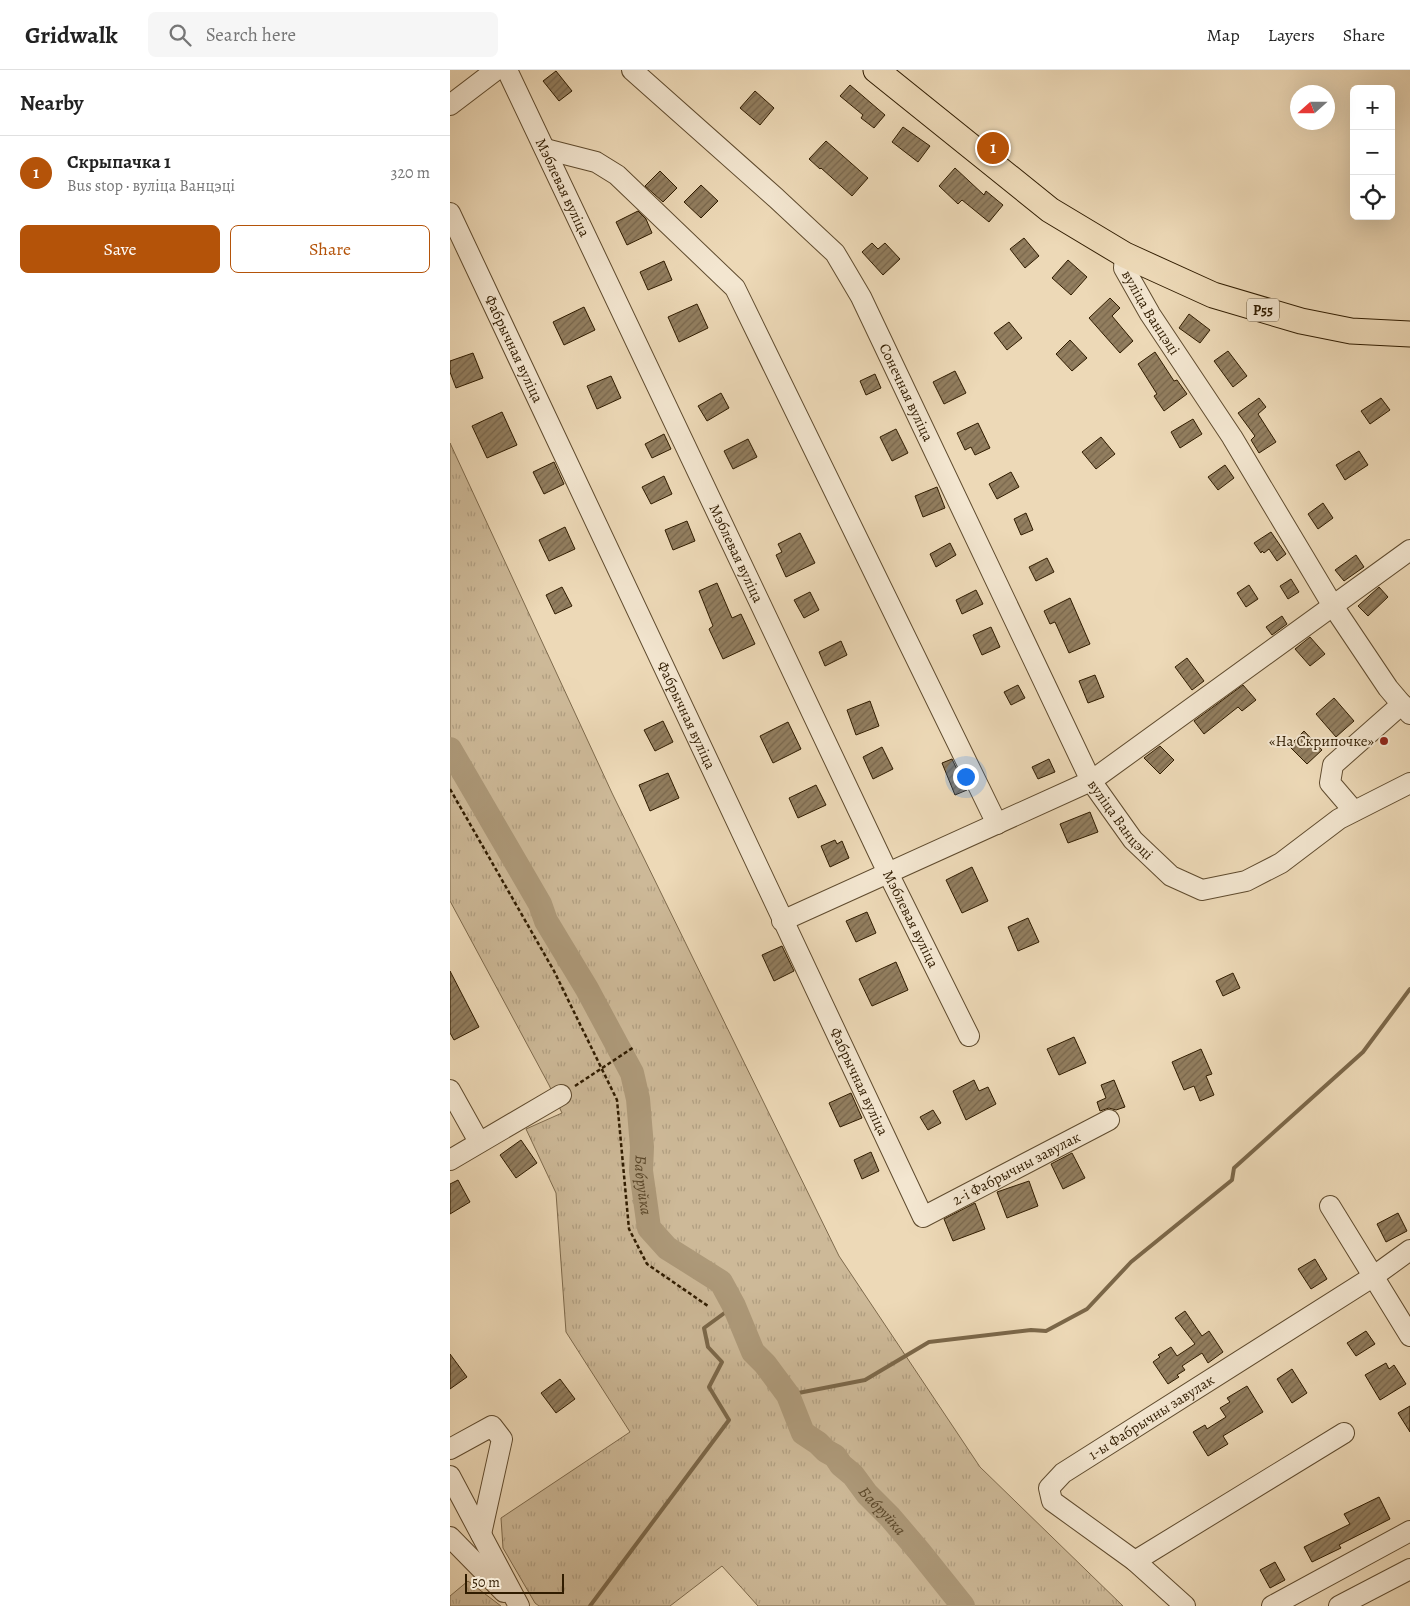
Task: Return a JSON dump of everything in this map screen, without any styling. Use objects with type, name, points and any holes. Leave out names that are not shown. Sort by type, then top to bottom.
[{"type":"main road","name":"вуліца Ванцэці","points":[[876,70],[1050,210],[1125,255]]},
{"type":"main road","name":"Р55","points":[[1125,255],[1213,295],[1300,321],[1351,331],[1410,334]]},
{"type":"street","points":[[450,105],[496,70]]},
{"type":"street","name":"Мэблевая вуліца","points":[[507,70],[888,872],[969,1036]]},
{"type":"street","name":"Сонечная вуліца","points":[[632,70],[835,253],[861,297],[1091,781]]},
{"type":"street","points":[[544,149],[596,162],[616,175],[735,288],[996,824]]},
{"type":"street","name":"Фабрычная вуліца","points":[[450,213],[923,1217]]},
{"type":"street","name":"вуліца Ванцэці","points":[[1125,255],[1124,268],[1150,314],[1232,437],[1333,606],[1388,688],[1406,709]]},
{"type":"street","name":"вуліца Ванцэці","points":[[1410,550],[1091,781],[1133,840],[1171,876],[1202,890],[1246,880],[1281,862],[1339,819],[1410,783]]},
{"type":"street","points":[[1354,812],[1330,783],[1333,765],[1406,709]]},
{"type":"street","points":[[782,921],[1091,781]]},
{"type":"street","points":[[450,1090],[479,1142]]},
{"type":"street","points":[[450,1160],[561,1095]]},
{"type":"street","name":"2-і Фабрычны завулак","points":[[923,1217],[1109,1120]]},
{"type":"street","points":[[1330,1206],[1410,1336]]},
{"type":"street","name":"1-ы Фабрычны завулак","points":[[1185,1606],[1135,1561],[1052,1501],[1049,1488],[1063,1473],[1374,1276],[1410,1250]]},
{"type":"street","points":[[450,1449],[492,1426],[502,1440],[481,1534]]},
{"type":"street","points":[[1135,1561],[1344,1433]]},
{"type":"street","points":[[450,1476],[518,1606]]},
{"type":"street","points":[[1272,1606],[1410,1530]]},
{"type":"street","points":[[450,1537],[518,1606]]},
{"type":"street","points":[[1339,1606],[1410,1569]]},
{"type":"path","points":[[450,789],[554,971],[617,1100],[629,1229],[647,1264],[708,1306]]},
{"type":"path","points":[[561,1095],[634,1047]]},
{"type":"green space","points":[[450,443],[612,793],[839,1256],[980,1467],[1123,1606],[758,1606],[722,1566],[670,1606],[539,1606],[535,1603],[503,1548],[501,1518],[630,1432],[566,1332],[556,1193],[526,1129],[562,1113],[549,1085],[450,901]]},
{"type":"green space","points":[[468,1581],[501,1606],[450,1606],[450,1596]]},
{"type":"building","points":[[556,71],[572,91],[559,101],[543,81]]},
{"type":"building","points":[[850,85],[885,115],[874,128],[861,118],[863,115],[840,96]]},
{"type":"building","points":[[755,91],[774,108],[760,125],[740,108]]},
{"type":"building","points":[[903,127],[930,146],[918,162],[892,142]]},
{"type":"building","points":[[826,141],[868,178],[852,196],[809,159]]},
{"type":"building","points":[[955,168],[984,195],[986,191],[1003,205],[989,222],[962,200],[958,204],[939,186]]},
{"type":"building","points":[[660,171],[677,188],[663,202],[645,186]]},
{"type":"building","points":[[701,185],[718,201],[701,218],[684,202]]},
{"type":"building","points":[[638,211],[646,219],[652,233],[627,245],[616,222]]},
{"type":"building","points":[[1024,238],[1039,256],[1025,268],[1010,249]]},
{"type":"building","points":[[872,243],[878,249],[885,243],[900,259],[883,275],[862,252]]},
{"type":"building","points":[[1068,260],[1087,277],[1071,295],[1052,278]]},
{"type":"building","points":[[664,261],[672,280],[648,290],[640,272]]},
{"type":"building","points":[[1110,298],[1120,308],[1112,316],[1133,341],[1120,353],[1089,318]]},
{"type":"building","points":[[697,304],[708,328],[679,342],[668,317]]},
{"type":"building","points":[[584,307],[595,330],[564,345],[553,322]]},
{"type":"building","points":[[1189,314],[1210,330],[1200,343],[1179,328]]},
{"type":"building","points":[[1009,322],[1022,338],[1007,350],[994,333]]},
{"type":"building","points":[[1070,340],[1087,358],[1072,371],[1056,354]]},
{"type":"building","points":[[1228,351],[1247,376],[1233,387],[1214,361]]},
{"type":"building","points":[[1155,352],[1174,381],[1177,380],[1187,394],[1164,411],[1154,396],[1157,394],[1138,364]]},
{"type":"building","points":[[473,353],[483,378],[456,388],[450,372],[450,361]]},
{"type":"building","points":[[955,371],[966,393],[944,404],[933,382]]},
{"type":"building","points":[[875,374],[881,388],[866,395],[860,381]]},
{"type":"building","points":[[611,376],[621,398],[597,409],[587,386]]},
{"type":"building","points":[[721,393],[729,408],[707,421],[698,406]]},
{"type":"building","points":[[1259,398],[1266,407],[1258,414],[1276,442],[1259,453],[1251,440],[1255,436],[1238,413]]},
{"type":"building","points":[[1381,398],[1390,410],[1370,424],[1361,411]]},
{"type":"building","points":[[502,412],[517,445],[487,458],[472,426]]},
{"type":"building","points":[[1193,419],[1202,434],[1180,448],[1171,432]]},
{"type":"building","points":[[978,423],[990,448],[975,455],[971,447],[965,450],[957,433]]},
{"type":"building","points":[[896,429],[908,453],[892,461],[880,437]]},
{"type":"building","points":[[664,434],[671,449],[652,458],[645,444]]},
{"type":"building","points":[[1101,437],[1115,454],[1096,469],[1082,452]]},
{"type":"building","points":[[748,439],[757,457],[733,469],[724,451]]},
{"type":"building","points":[[1359,451],[1368,465],[1345,480],[1336,465]]},
{"type":"building","points":[[554,462],[564,484],[544,494],[533,472]]},
{"type":"building","points":[[1225,465],[1234,478],[1218,490],[1208,477]]},
{"type":"building","points":[[1011,472],[1019,487],[997,499],[989,484]]},
{"type":"building","points":[[664,476],[672,494],[651,504],[642,487]]},
{"type":"building","points":[[937,487],[945,508],[923,517],[915,496]]},
{"type":"building","points":[[1323,503],[1333,518],[1318,529],[1308,514]]},
{"type":"building","points":[[1026,513],[1033,530],[1021,535],[1014,519]]},
{"type":"building","points":[[687,521],[695,541],[673,550],[665,530]]},
{"type":"building","points":[[565,527],[575,549],[549,561],[539,540]]},
{"type":"building","points":[[1271,532],[1286,554],[1277,561],[1269,549],[1261,553],[1254,543]]},
{"type":"building","points":[[800,533],[815,563],[786,577],[776,555],[782,552],[778,544]]},
{"type":"building","points":[[950,543],[956,555],[936,567],[930,554]]},
{"type":"building","points":[[1356,555],[1364,567],[1344,581],[1335,570]]},
{"type":"building","points":[[1047,558],[1054,572],[1036,581],[1029,567]]},
{"type":"building","points":[[1291,579],[1299,592],[1288,599],[1280,586]]},
{"type":"building","points":[[717,583],[732,618],[741,614],[755,644],[723,659],[709,629],[713,626],[699,591]]},
{"type":"building","points":[[1249,585],[1258,599],[1246,607],[1237,593]]},
{"type":"building","points":[[562,587],[572,606],[555,614],[546,595]]},
{"type":"building","points":[[1379,587],[1388,597],[1368,616],[1358,606]]},
{"type":"building","points":[[976,590],[983,604],[962,614],[956,600]]},
{"type":"building","points":[[810,592],[819,610],[804,618],[794,600]]},
{"type":"building","points":[[1070,598],[1090,644],[1069,653],[1055,622],[1050,624],[1044,611]]},
{"type":"building","points":[[1282,616],[1287,624],[1272,635],[1266,627]]},
{"type":"building","points":[[991,627],[1000,647],[982,655],[973,635]]},
{"type":"building","points":[[1310,637],[1325,654],[1310,666],[1295,649]]},
{"type":"building","points":[[841,641],[847,655],[825,666],[819,652]]},
{"type":"building","points":[[1187,658],[1204,681],[1192,690],[1175,667]]},
{"type":"building","points":[[1095,675],[1104,697],[1088,703],[1079,681]]},
{"type":"building","points":[[1018,685],[1025,698],[1011,705],[1004,692]]},
{"type":"building","points":[[1243,685],[1256,700],[1242,711],[1238,707],[1204,734],[1194,721]]},
{"type":"building","points":[[1334,698],[1354,721],[1336,737],[1316,714]]},
{"type":"building","points":[[870,701],[879,726],[856,735],[847,710]]},
{"type":"building","points":[[663,721],[673,742],[655,751],[644,730]]},
{"type":"building","points":[[788,722],[801,749],[773,763],[760,736]]},
{"type":"building","points":[[1304,731],[1322,750],[1307,764],[1289,746]]},
{"type":"building","points":[[1160,746],[1174,760],[1160,774],[1144,758]]},
{"type":"building","points":[[882,747],[893,769],[873,779],[863,757]]},
{"type":"building","points":[[952,759],[967,790],[955,795],[942,763]]},
{"type":"building","points":[[1049,759],[1055,772],[1038,779],[1032,767]]},
{"type":"building","points":[[668,773],[679,798],[650,811],[639,785]]},
{"type":"building","points":[[816,785],[826,805],[798,818],[789,798]]},
{"type":"building","points":[[1090,812],[1098,832],[1068,843],[1060,824]]},
{"type":"building","points":[[835,840],[837,844],[842,841],[849,858],[830,867],[821,846]]},
{"type":"building","points":[[972,867],[988,901],[962,913],[946,880]]},
{"type":"building","points":[[867,912],[876,933],[856,942],[846,921]]},
{"type":"building","points":[[1028,918],[1039,942],[1018,951],[1008,927]]},
{"type":"building","points":[[782,946],[794,971],[774,981],[762,955]]},
{"type":"building","points":[[896,962],[908,990],[872,1006],[859,979]]},
{"type":"building","points":[[450,971],[479,1027],[454,1040],[450,1033]]},
{"type":"building","points":[[1233,973],[1240,988],[1223,996],[1216,981]]},
{"type":"building","points":[[1074,1037],[1086,1063],[1059,1075],[1047,1049]]},
{"type":"building","points":[[1201,1049],[1212,1074],[1206,1076],[1214,1095],[1200,1101],[1194,1086],[1184,1090],[1172,1062]]},
{"type":"building","points":[[974,1080],[979,1091],[988,1087],[996,1104],[966,1120],[953,1091]]},
{"type":"building","points":[[1114,1080],[1125,1107],[1116,1110],[1109,1108],[1100,1111],[1097,1102],[1106,1098],[1101,1085]]},
{"type":"building","points":[[851,1093],[862,1118],[840,1127],[829,1103]]},
{"type":"building","points":[[933,1110],[941,1123],[928,1130],[920,1117]]},
{"type":"building","points":[[521,1140],[537,1163],[516,1178],[500,1155]]},
{"type":"building","points":[[871,1152],[879,1171],[862,1179],[854,1160]]},
{"type":"building","points":[[1072,1153],[1085,1178],[1063,1189],[1051,1164]]},
{"type":"building","points":[[458,1180],[470,1202],[450,1214],[450,1184]]},
{"type":"building","points":[[1029,1181],[1038,1206],[1007,1218],[997,1192]]},
{"type":"building","points":[[975,1203],[985,1229],[953,1241],[944,1219]]},
{"type":"building","points":[[1398,1213],[1407,1231],[1386,1242],[1377,1224]]},
{"type":"building","points":[[1315,1259],[1327,1279],[1311,1289],[1298,1269]]},
{"type":"building","points":[[1185,1311],[1202,1336],[1209,1331],[1223,1352],[1208,1363],[1202,1353],[1182,1366],[1185,1370],[1177,1375],[1179,1377],[1168,1384],[1153,1362],[1160,1357],[1158,1355],[1171,1347],[1177,1356],[1195,1344],[1175,1318]]},
{"type":"building","points":[[1366,1331],[1375,1344],[1356,1356],[1347,1343]]},
{"type":"building","points":[[450,1354],[467,1377],[450,1389]]},
{"type":"building","points":[[1386,1363],[1389,1369],[1394,1365],[1406,1384],[1380,1400],[1365,1375]]},
{"type":"building","points":[[1292,1369],[1307,1393],[1292,1403],[1277,1379]]},
{"type":"building","points":[[560,1379],[575,1399],[556,1413],[541,1393]]},
{"type":"building","points":[[1247,1386],[1263,1412],[1223,1436],[1228,1444],[1208,1456],[1193,1432],[1205,1425],[1207,1429],[1226,1417],[1220,1408],[1230,1402],[1227,1398]]},
{"type":"building","points":[[1410,1406],[1410,1432],[1398,1413]]},
{"type":"building","points":[[1379,1497],[1390,1519],[1339,1545],[1341,1548],[1312,1562],[1304,1547],[1350,1524],[1344,1514]]},
{"type":"building","points":[[1275,1562],[1285,1580],[1270,1588],[1260,1570]]},
{"type":"waterway","name":"Бабруйка","points":[[450,749],[540,904],[546,921],[587,989],[632,1073],[638,1099],[642,1147],[641,1171],[649,1228],[667,1248],[721,1282],[734,1306],[753,1352],[765,1364],[788,1395],[803,1433],[835,1456],[841,1465],[853,1475],[867,1494],[919,1551],[963,1606]]},
{"type":"waterway","points":[[788,1395],[865,1380],[929,1342],[1031,1330],[1046,1331],[1087,1309],[1131,1262],[1232,1180],[1234,1168],[1363,1052],[1410,989]]},
{"type":"waterway","points":[[590,1606],[729,1420],[709,1387],[722,1362],[708,1347],[704,1328],[734,1306]]},
{"type":"place","name":"Скрыпачка 1","points":[[993,148]]},
{"type":"place","name":"«На Скрипочке»","points":[[1384,741]]}]
